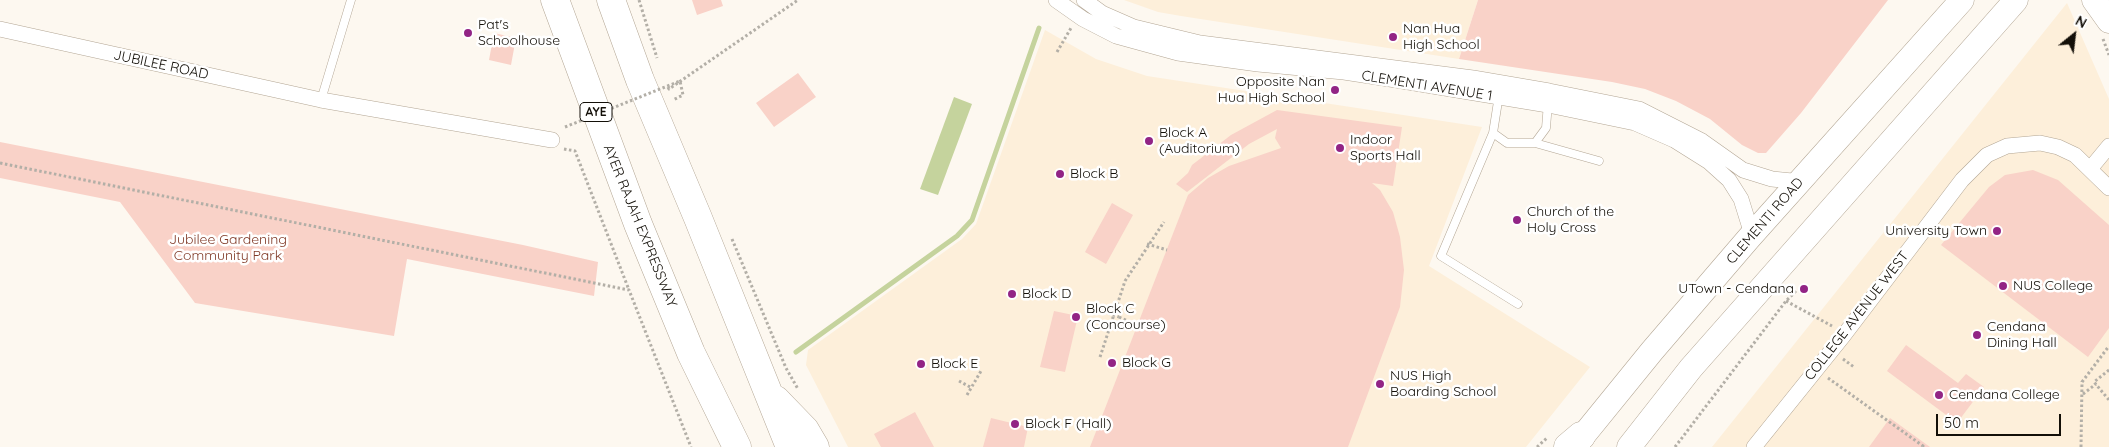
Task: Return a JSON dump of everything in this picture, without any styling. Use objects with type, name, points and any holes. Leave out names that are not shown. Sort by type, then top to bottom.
[{"type":"highway","name":"AYER RAJAH EXPRESSWAY","points":[[555,0],[631,206],[691,352],[737,447]]},
{"type":"highway","points":[[611,0],[640,80],[770,394],[790,447]]},
{"type":"highway","points":[[691,352],[717,447]]},
{"type":"highway","points":[[770,394],[805,430],[815,447]]},
{"type":"main road","name":"CLEMENTI ROAD","points":[[1574,443],[1749,238],[1962,0]]},
{"type":"main road","points":[[1629,447],[1691,368],[2016,0]]},
{"type":"main road","points":[[2094,0],[2109,21]]},
{"type":"street","name":"CLEMENTI AVENUE 1","points":[[1056,0],[1077,22],[1116,36],[1178,52],[1258,64],[1499,90]]},
{"type":"street","name":"CLEMENTI AVENUE 1","points":[[1084,0],[1102,13],[1134,27],[1160,34],[1246,50],[1346,60],[1499,90],[1639,109],[1702,141],[1743,170],[1762,177],[1792,181],[1803,177]]},
{"type":"street","name":"JUBILEE ROAD","points":[[0,29],[321,100],[556,144]]},
{"type":"street","points":[[1246,50],[1254,56],[1258,64]]},
{"type":"street","name":"CLEMENTI AVENUE 1","points":[[1549,98],[1636,123],[1674,140],[1708,162],[1729,180],[1741,199],[1750,228],[1749,238]]},
{"type":"street","name":"COLLEGE AVENUE WEST","points":[[1754,447],[1844,335],[1962,180],[1987,155],[2007,146],[2040,144],[2058,147],[2075,155],[2109,188]]},
{"type":"street","points":[[2090,169],[2109,146]]},
{"type":"lane","points":[[321,100],[351,0]]},
{"type":"lane","points":[[1077,22],[1091,13],[1102,13]]},
{"type":"lane","points":[[1499,90],[1493,134],[1441,256],[1518,304]]},
{"type":"lane","points":[[1535,143],[1546,128],[1549,98]]},
{"type":"lane","points":[[1493,134],[1507,143],[1535,143],[1599,161]]},
{"type":"path","points":[[639,0],[658,63]]},
{"type":"path","points":[[665,80],[669,89],[798,0]]},
{"type":"path","points":[[1057,52],[1077,22]]},
{"type":"path","points":[[565,127],[680,82],[684,95],[674,100]]},
{"type":"path","points":[[556,144],[575,151],[691,447]]},
{"type":"path","points":[[0,163],[629,290]]},
{"type":"path","points":[[1100,357],[1125,281],[1164,222]]},
{"type":"path","points":[[1146,244],[1167,250]]},
{"type":"path","points":[[1675,447],[1786,301],[1797,290]]},
{"type":"path","points":[[1786,301],[1833,326],[1849,339],[1837,355],[1854,368]]},
{"type":"path","points":[[1108,312],[1138,326]]},
{"type":"path","points":[[2081,447],[2082,382],[2109,346]]},
{"type":"path","points":[[2082,395],[2109,370]]},
{"type":"path","points":[[967,395],[981,371]]},
{"type":"path","points":[[1822,373],[1922,447]]},
{"type":"path","points":[[959,381],[971,387]]},
{"type":"path","points":[[2096,384],[2109,400]]},
{"type":"shaded area","name":"Nan Hua High School","points":[[1124,0],[1478,0],[1459,59],[1158,12]]},
{"type":"shaded area","name":"University Town","points":[[2067,3],[2109,99],[2109,447],[1712,447]]},
{"type":"shaded area","points":[[1045,30],[1096,59],[1147,76],[1482,127],[1429,266],[1590,367],[1526,447],[848,447],[806,365],[808,350],[962,239],[976,224]]},
{"type":"shaded area","points":[[954,97],[972,104],[938,195],[920,189]]},
{"type":"green space","points":[[692,0],[721,0],[723,6],[697,15]]},
{"type":"green space","points":[[1478,0],[1888,0],[1801,113],[1766,153],[1758,153],[1742,145],[1710,119],[1676,101],[1645,89],[1612,82],[1459,59]]},
{"type":"green space","points":[[494,33],[516,38],[511,65],[489,60]]},
{"type":"green space","points":[[798,73],[816,97],[774,127],[756,103]]},
{"type":"green space","points":[[1277,110],[1402,127],[1393,186],[1372,183],[1380,190],[1393,212],[1400,237],[1404,270],[1400,307],[1348,447],[1090,447],[1188,195],[1208,178],[1229,166],[1281,148],[1275,138],[1277,129],[1249,144],[1187,192],[1176,184],[1188,173],[1192,165],[1231,135]]},
{"type":"green space","name":"Jubilee Gardening Community Park","points":[[0,142],[523,245],[598,262],[594,296],[407,259],[394,336],[195,303],[120,202],[0,178]]},
{"type":"green space","points":[[2033,170],[2058,180],[2109,225],[2109,328],[2088,357],[1941,245],[1989,187],[2005,175]]},
{"type":"green space","points":[[1112,203],[1133,215],[1106,264],[1085,252]]},
{"type":"green space","points":[[1054,311],[1078,316],[1065,372],[1040,367]]},
{"type":"green space","points":[[1906,345],[1958,383],[1966,374],[1984,387],[1957,423],[1887,371]]},
{"type":"green space","points":[[915,412],[934,447],[881,447],[874,434]]},
{"type":"green space","points":[[991,418],[1028,427],[1024,447],[983,447]]},
{"type":"green space","points":[[1890,418],[1930,447],[1869,447]]},
{"type":"waterway","points":[[796,352],[957,236],[972,220],[1039,28]]},
{"type":"place","name":"Pat's Schoolhouse","points":[[468,33]]},
{"type":"place","name":"Nan Hua High School","points":[[1393,37]]},
{"type":"place","name":"Opposite Nan Hua High School","points":[[1335,90]]},
{"type":"place","name":"Block A (Auditorium)","points":[[1149,141]]},
{"type":"place","name":"Indoor Sports Hall","points":[[1340,148]]},
{"type":"place","name":"Block B","points":[[1060,174]]},
{"type":"place","name":"Church of the Holy Cross","points":[[1517,220]]},
{"type":"place","name":"University Town","points":[[1997,231]]},
{"type":"place","name":"NUS College","points":[[2003,286]]},
{"type":"place","name":"UTown - Cendana","points":[[1804,289]]},
{"type":"place","name":"Block D","points":[[1012,294]]},
{"type":"place","name":"Block C (Concourse)","points":[[1076,317]]},
{"type":"place","name":"Cendana Dining Hall","points":[[1977,335]]},
{"type":"place","name":"Block G","points":[[1112,363]]},
{"type":"place","name":"Block E","points":[[921,364]]},
{"type":"place","name":"NUS High Boarding School","points":[[1380,384]]},
{"type":"place","name":"Cendana College","points":[[1939,395]]},
{"type":"place","name":"Block F (Hall)","points":[[1015,424]]}]
